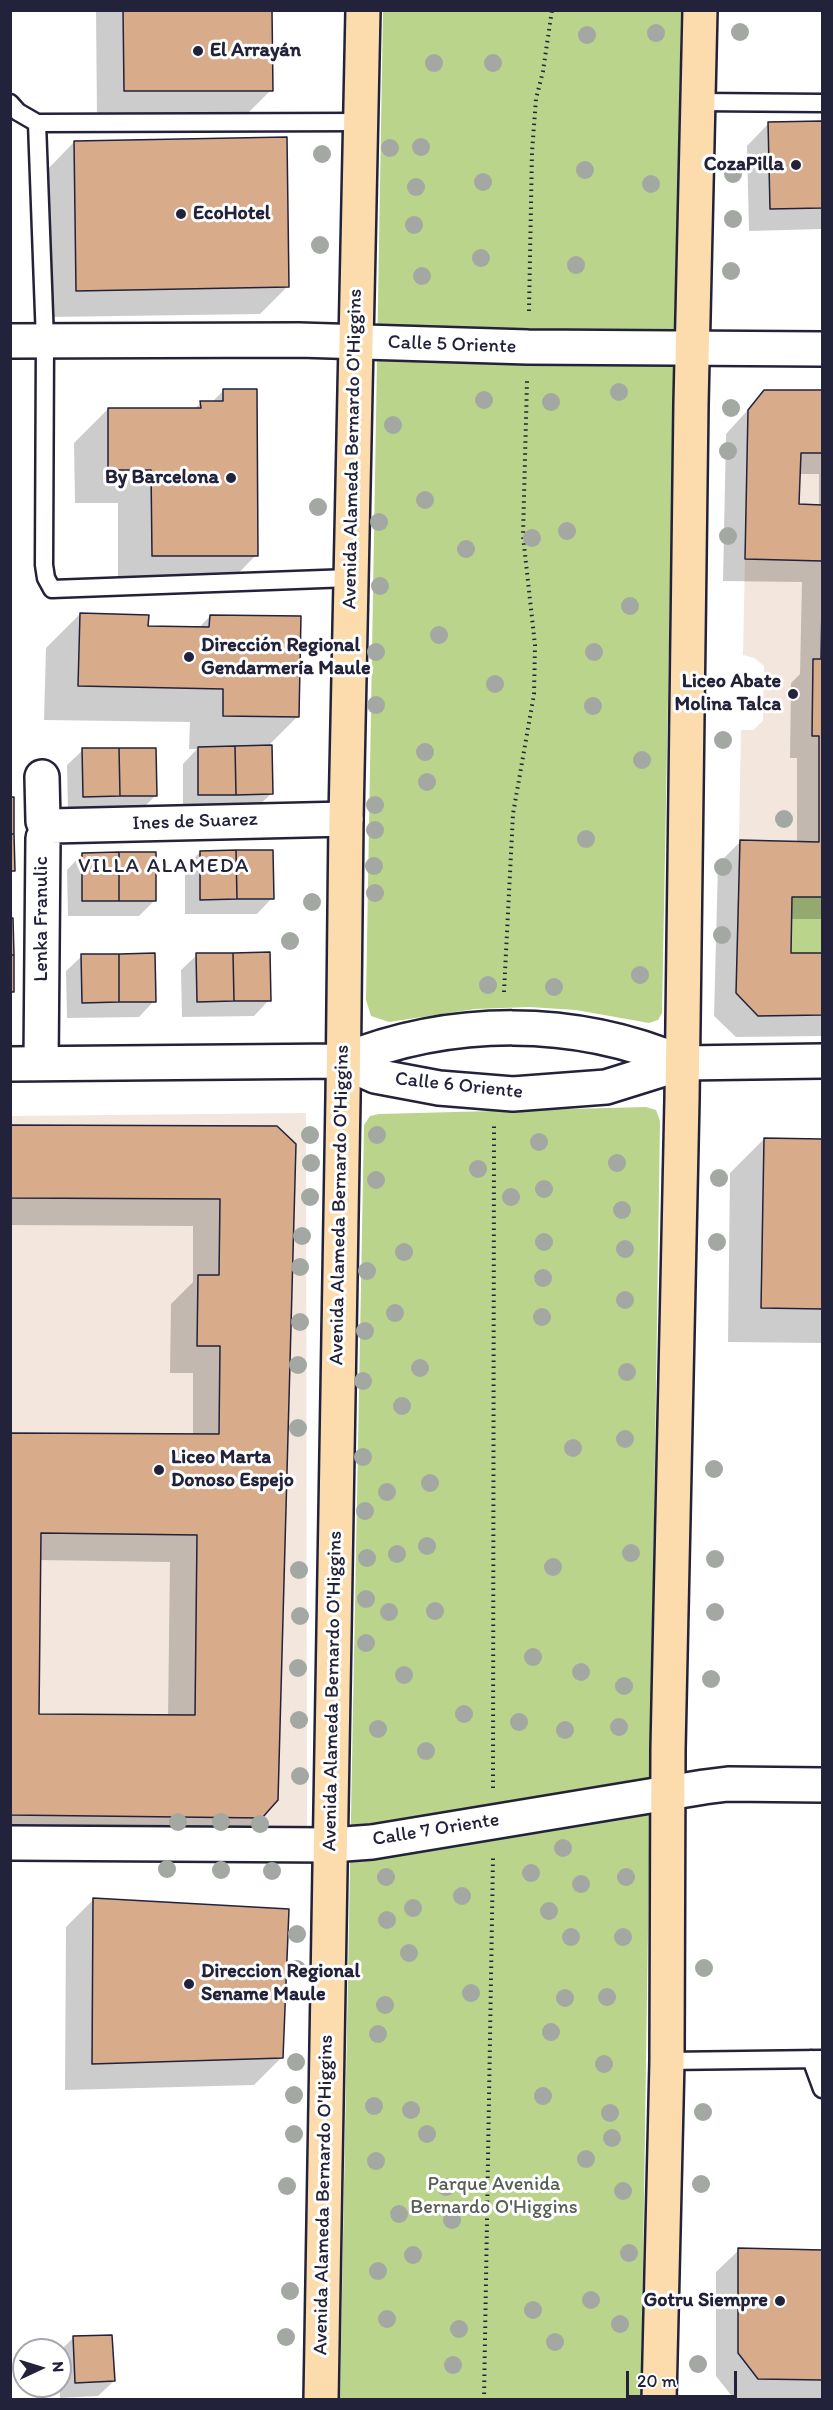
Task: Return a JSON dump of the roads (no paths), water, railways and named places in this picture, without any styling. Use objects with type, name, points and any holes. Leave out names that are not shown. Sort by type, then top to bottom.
[{"type":"main road","name":"Avenida Alameda Bernardo O'Higgins","points":[[321,2400],[350,578],[363,10]]},
{"type":"main road","points":[[659,2400],[667,2061],[667,1792],[683,1063],[692,348],[700,10]]},
{"type":"main road","name":"Calle 5 Oriente","points":[[10,341],[355,342],[528,347],[822,349]]},
{"type":"main road","name":"Lenka Franulic","points":[[26,1063],[43,838],[47,832],[43,821],[42,777]]},
{"type":"main road","name":"Ines de Suarez","points":[[47,832],[51,826],[346,819]]},
{"type":"main road","name":"Calle 6 Oriente","points":[[26,1063],[342,1061],[375,1047],[441,1032],[503,1026],[567,1030],[653,1050],[683,1063]]},
{"type":"main road","name":"Calle 6 Oriente","points":[[342,1061],[375,1076],[439,1088],[513,1094],[606,1087],[683,1063],[822,1061]]},
{"type":"main road","name":"Calle 7 Oriente","points":[[10,1843],[331,1845],[372,1842],[667,1792],[728,1784],[822,1785]]},
{"type":"lane","points":[[698,102],[822,103]]},
{"type":"lane","points":[[10,103],[18,112],[37,123],[361,122]]},
{"type":"lane","points":[[37,123],[45,341],[44,566],[46,578],[52,589],[350,578]]},
{"type":"lane","points":[[667,2061],[817,2059],[822,2089]]},
{"type":"place","name":"El Arrayán","points":[[198,51]]},
{"type":"place","name":"CozaPilla","points":[[796,165]]},
{"type":"place","name":"EcoHotel","points":[[181,214]]},
{"type":"place","name":"By Barcelona","points":[[231,478]]},
{"type":"place","name":"Dirección Regional Gendarmería Maule","points":[[189,657]]},
{"type":"place","name":"Liceo Abate Molina Talca","points":[[793,694]]},
{"type":"place","name":"Liceo Marta Donoso Espejo","points":[[159,1470]]},
{"type":"place","name":"Direccion Regional Sename Maule","points":[[189,1984]]},
{"type":"place","name":"Gotru Siempre","points":[[780,2301]]},
{"type":"district","name":"VILLA ALAMEDA","points":[[164,867]]},
{"type":"park label","name":"Parque Avenida Bernardo O'Higgins","points":[[494,2196]]}]
